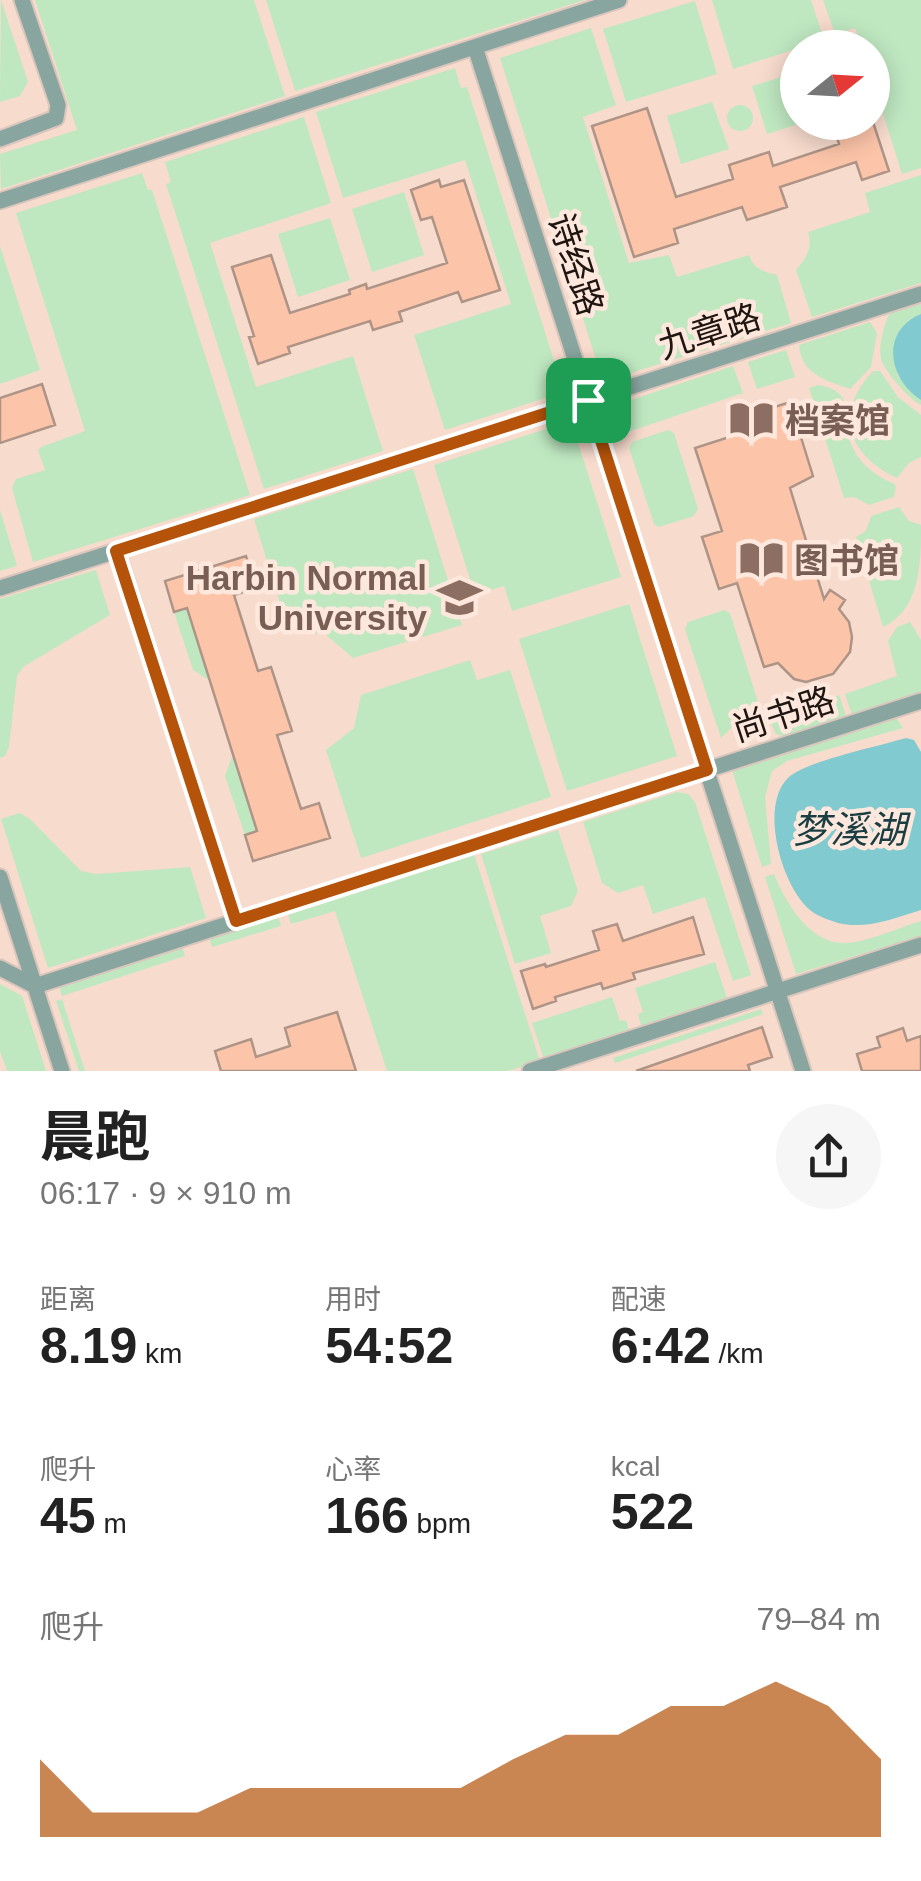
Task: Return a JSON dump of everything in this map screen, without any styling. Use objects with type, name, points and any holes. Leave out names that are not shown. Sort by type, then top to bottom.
[{"type":"lane","points":[[0,139],[56,118],[58,105],[22,0]]},
{"type":"lane","points":[[0,201],[618,0]]},
{"type":"lane","name":"诗经路","points":[[475,47],[803,1071]]},
{"type":"lane","name":"九章路","points":[[0,588],[921,294]]},
{"type":"lane","points":[[116,551],[236,921]]},
{"type":"lane","name":"尚书路","points":[[34,986],[921,701]]},
{"type":"lane","points":[[0,876],[62,1071]]},
{"type":"lane","points":[[530,1071],[921,945]]},
{"type":"lane","points":[[0,968],[34,986]]},
{"type":"shaded area","name":"Harbin Normal University","points":[[0,0],[921,0],[921,1071],[0,1071]]},
{"type":"green space","points":[[1,0],[28,82],[20,96],[0,102]]},
{"type":"green space","points":[[35,0],[254,0],[285,96],[1,189],[0,154],[77,130]]},
{"type":"green space","points":[[266,0],[585,0],[295,91]]},
{"type":"green space","points":[[712,0],[811,0],[821,30],[780,30],[780,54],[733,69]]},
{"type":"green space","points":[[823,0],[921,0],[921,168],[902,174],[890,136],[890,30],[834,30]]},
{"type":"green space","points":[[695,1],[717,74],[626,102],[603,29]]},
{"type":"green space","points":[[591,28],[616,105],[583,117],[629,263],[669,255],[677,277],[749,255],[759,269],[777,275],[791,323],[611,379],[600,372],[500,58]]},
{"type":"green space","points":[[455,68],[461,88],[467,87],[564,392],[445,430],[414,335],[511,304],[465,160],[343,198],[316,112]]},
{"type":"green space","points":[[780,77],[780,130],[767,134],[752,86]]},
{"type":"green space","points":[[712,102],[729,149],[681,164],[667,116]]},
{"type":"green space","points":[[740,105],[749,109],[753,118],[749,127],[740,131],[731,127],[727,118],[731,109]]},
{"type":"green space","points":[[304,117],[331,203],[210,243],[256,387],[353,356],[383,451],[264,489],[166,184],[171,182],[165,162]]},
{"type":"green space","points":[[142,173],[148,190],[152,190],[250,495],[33,562],[12,488],[16,479],[45,470],[38,450],[41,447],[85,431],[16,213]]},
{"type":"green space","points":[[921,175],[921,283],[812,317],[796,270],[808,253],[808,232],[870,212],[865,193]]},
{"type":"green space","points":[[404,192],[424,255],[372,272],[352,209]]},
{"type":"green space","points":[[330,218],[350,280],[298,297],[278,234]]},
{"type":"green space","points":[[0,246],[40,370],[0,384]]},
{"type":"green space","points":[[921,304],[921,314],[916,316],[897,375],[921,400],[921,405],[889,373],[880,351],[889,314]]},
{"type":"green space","points":[[870,322],[877,333],[871,367],[850,389],[816,374],[804,363],[799,345]]},
{"type":"green space","points":[[786,350],[795,377],[757,389],[748,362]]},
{"type":"green space","points":[[733,366],[743,393],[628,432],[619,404]]},
{"type":"green space","points":[[873,371],[880,371],[898,397],[921,415],[921,457],[909,463],[897,478],[867,457],[852,431],[853,402]]},
{"type":"green space","points":[[818,385],[831,389],[844,401],[853,448],[871,470],[896,485],[894,497],[869,505],[854,497],[844,498],[809,388]]},
{"type":"green space","points":[[571,421],[621,577],[512,611],[504,586],[475,595],[434,465]]},
{"type":"green space","points":[[668,430],[674,433],[698,509],[694,516],[659,527],[654,524],[629,448],[632,442]]},
{"type":"green space","points":[[413,469],[462,625],[353,658],[325,634],[289,632],[254,519]]},
{"type":"green space","points":[[899,507],[909,521],[921,525],[919,569],[905,609],[883,627],[856,537],[866,531],[871,516]]},
{"type":"green space","points":[[0,510],[17,566],[0,571]]},
{"type":"green space","points":[[96,570],[110,615],[23,667],[17,676],[9,747],[0,758],[0,599]]},
{"type":"green space","points":[[629,604],[677,756],[567,791],[519,639]]},
{"type":"green space","points":[[187,608],[209,680],[193,670],[174,612]]},
{"type":"green space","points":[[724,610],[730,613],[758,702],[721,738],[685,629],[688,622]]},
{"type":"green space","points":[[910,622],[921,640],[921,693],[852,715],[845,694],[897,676],[888,641],[897,627]]},
{"type":"green space","points":[[470,660],[477,680],[510,670],[551,797],[361,858],[326,750],[354,728],[361,695]]},
{"type":"green space","points":[[839,695],[846,716],[783,736],[776,734],[771,723],[779,713]]},
{"type":"green space","points":[[895,716],[903,728],[787,761],[772,771],[765,797],[771,864],[762,867],[732,770]]},
{"type":"green space","points":[[233,754],[257,831],[245,835],[225,776]]},
{"type":"green space","points":[[677,792],[688,794],[695,802],[751,975],[733,981],[705,897],[653,914],[643,885],[618,893],[602,883],[583,822]]},
{"type":"green space","points":[[20,813],[81,871],[96,874],[190,867],[206,918],[48,968],[1,819]]},
{"type":"green space","points":[[558,830],[578,891],[571,906],[540,916],[551,953],[515,964],[481,854]]},
{"type":"green space","points":[[474,854],[540,1061],[508,1071],[387,1071],[335,911],[291,924],[288,914]]},
{"type":"green space","points":[[774,874],[800,919],[820,937],[844,943],[863,940],[921,921],[921,936],[796,974],[765,877]]},
{"type":"green space","points":[[278,916],[281,926],[212,947],[209,937]]},
{"type":"green space","points":[[182,946],[185,956],[62,996],[59,986]]},
{"type":"green space","points":[[715,962],[727,998],[641,1026],[638,1014],[643,1012],[635,988]]},
{"type":"green space","points":[[0,984],[22,996],[46,1071],[7,1071],[0,1051]]},
{"type":"green space","points":[[612,997],[620,1021],[626,1020],[629,1031],[544,1059],[532,1023]]},
{"type":"green space","points":[[62,999],[85,1071],[79,1071],[56,1001]]},
{"type":"green space","points":[[761,1009],[763,1014],[615,1063],[613,1058]]},
{"type":"water","points":[[921,314],[921,400],[901,380],[893,356],[899,332]]},
{"type":"water","name":"梦溪湖","points":[[906,738],[914,740],[921,752],[921,910],[859,925],[820,916],[800,899],[783,865],[775,825],[780,790],[789,777],[811,765]]},
{"type":"building","points":[[647,108],[676,197],[733,179],[729,165],[769,152],[773,166],[839,144],[838,140],[879,140],[889,171],[862,180],[856,162],[780,187],[787,207],[747,220],[742,207],[674,229],[678,243],[634,257],[592,126]]},
{"type":"building","points":[[439,180],[441,187],[464,180],[500,290],[462,302],[458,292],[399,312],[402,321],[373,330],[370,321],[288,347],[290,353],[258,364],[249,337],[254,336],[232,267],[271,255],[290,313],[350,294],[349,290],[366,284],[367,289],[447,263],[432,217],[421,220],[411,190]]},
{"type":"building","points":[[42,384],[55,425],[0,443],[0,398]]},
{"type":"building","name":"图书馆","points":[[790,402],[813,476],[790,488],[824,599],[830,590],[845,600],[839,609],[849,622],[852,637],[850,652],[833,674],[806,682],[794,679],[778,663],[764,667],[737,583],[719,589],[702,537],[722,531],[695,448],[742,433],[737,419]]},
{"type":"building","points":[[246,556],[256,588],[234,595],[258,671],[271,667],[292,731],[277,735],[301,809],[319,803],[330,838],[253,861],[245,835],[257,831],[187,608],[174,612],[165,581]]},
{"type":"building","points":[[693,917],[704,954],[633,973],[635,979],[603,989],[601,983],[555,997],[556,1001],[533,1009],[521,971],[599,950],[593,931],[617,924],[623,941]]},
{"type":"building","points":[[337,1012],[356,1071],[221,1071],[215,1051],[251,1039],[256,1057],[290,1046],[285,1028]]},
{"type":"building","points":[[762,1027],[772,1057],[748,1065],[750,1071],[636,1071]]},
{"type":"building","points":[[903,1028],[907,1041],[921,1036],[921,1071],[862,1071],[857,1054],[880,1047],[877,1037]]},
{"type":"place","name":"档案馆","points":[[752,420]]},
{"type":"place","name":"图书馆","points":[[761,560]]},
{"type":"place","name":"Harbin Normal University","points":[[460,597]]},
{"type":"route","points":[[588,400],[707,770],[236,921],[116,551],[588,400]]}]
